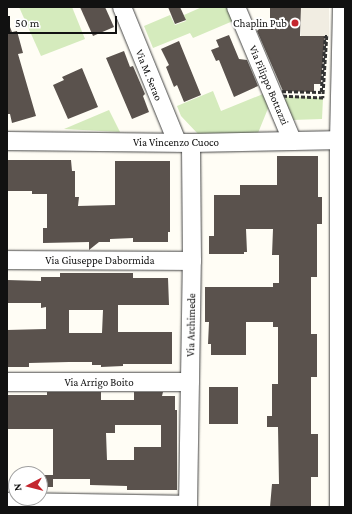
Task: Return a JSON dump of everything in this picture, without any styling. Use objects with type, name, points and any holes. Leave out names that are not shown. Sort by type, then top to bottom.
[{"type":"street","name":"Via M. Serao","points":[[122,7],[184,143]]},
{"type":"street","name":"Via Filippo Bottazzi","points":[[236,7],[292,140]]},
{"type":"street","points":[[339,507],[342,359],[342,7]]},
{"type":"street","name":"Via Vincenzo Cuoco","points":[[7,141],[184,143],[342,140]]},
{"type":"street","name":"Via Archimede","points":[[184,143],[192,260],[188,506]]},
{"type":"street","name":"Via Giuseppe Dabormida","points":[[7,260],[192,260]]},
{"type":"street","name":"Via Arrigo Boito","points":[[7,382],[190,382]]},
{"type":"street","points":[[7,502],[188,506]]},
{"type":"path","points":[[325,36],[327,36],[323,98],[278,96],[276,91],[321,92],[325,36]]},
{"type":"green space","points":[[19,7],[72,7],[85,39],[41,56]]},
{"type":"green space","points":[[202,7],[227,7],[233,21],[193,38],[190,33],[153,48],[144,26],[170,15],[175,25],[186,21],[184,15]]},
{"type":"green space","points":[[213,91],[221,111],[263,94],[269,106],[258,133],[198,134],[181,116],[177,106]]},
{"type":"green space","points":[[278,96],[323,98],[322,119],[292,120]]},
{"type":"green space","points":[[109,110],[120,132],[64,129]]},
{"type":"shaded area","points":[[301,7],[329,7],[329,36],[301,36]]},
{"type":"building","points":[[80,7],[105,7],[114,27],[93,36]]},
{"type":"building","points":[[168,7],[180,7],[186,20],[175,24]]},
{"type":"building","points":[[270,7],[301,7],[300,36],[325,36],[321,84],[314,84],[314,92],[283,91],[257,31],[261,27],[270,27]]},
{"type":"building","points":[[10,27],[12,32],[17,31],[23,53],[18,54],[36,116],[12,123],[10,114],[7,114],[7,28]]},
{"type":"building","points":[[229,35],[239,59],[247,60],[258,86],[234,97],[219,60],[216,61],[211,50],[219,47],[216,40]]},
{"type":"building","points":[[179,41],[201,95],[184,102],[177,85],[174,87],[166,67],[169,65],[161,49]]},
{"type":"building","points":[[124,51],[130,67],[133,66],[145,94],[143,96],[149,112],[132,119],[106,58]]},
{"type":"building","points":[[82,68],[98,107],[68,119],[53,85],[64,80],[62,77]]},
{"type":"building","points":[[277,156],[318,156],[318,197],[322,197],[322,224],[317,224],[317,277],[311,277],[311,334],[317,334],[317,377],[311,377],[311,434],[318,434],[318,477],[311,477],[311,507],[270,507],[272,484],[279,484],[278,427],[267,427],[267,416],[272,416],[272,384],[278,384],[278,327],[273,327],[273,322],[246,322],[246,355],[211,355],[211,344],[208,344],[209,322],[205,322],[205,287],[273,287],[273,283],[279,283],[279,255],[272,255],[273,229],[246,229],[247,252],[244,252],[244,254],[209,254],[209,236],[214,236],[214,195],[240,195],[240,185],[277,185]]},
{"type":"building","points":[[7,160],[71,160],[72,171],[75,171],[75,197],[79,197],[78,206],[115,205],[115,161],[170,161],[170,232],[168,232],[168,242],[133,242],[133,238],[110,239],[110,242],[99,242],[89,250],[89,242],[43,243],[43,228],[47,228],[47,194],[32,194],[32,191],[7,191]]},
{"type":"building","points":[[60,273],[133,273],[133,278],[168,278],[169,305],[118,305],[118,332],[172,332],[172,364],[123,364],[123,366],[101,367],[101,365],[92,365],[92,362],[69,362],[29,363],[29,367],[7,367],[7,330],[46,329],[46,307],[41,308],[41,303],[7,303],[7,280],[41,281],[41,277],[60,277]],"holes":[[[69,310],[103,310],[102,333],[69,333]]]},
{"type":"building","points":[[209,387],[238,387],[238,424],[209,424]]},
{"type":"building","points":[[47,392],[101,392],[101,400],[134,400],[134,392],[163,392],[162,396],[175,396],[175,410],[177,410],[177,490],[127,490],[127,486],[90,485],[90,479],[53,479],[53,487],[48,487],[48,475],[53,475],[53,429],[7,429],[7,395],[47,395]],"holes":[[[115,425],[161,425],[161,447],[134,447],[134,460],[107,460],[106,433],[115,433]]]},
{"type":"place","name":"Chaplin Pub","points":[[295,23]]}]
